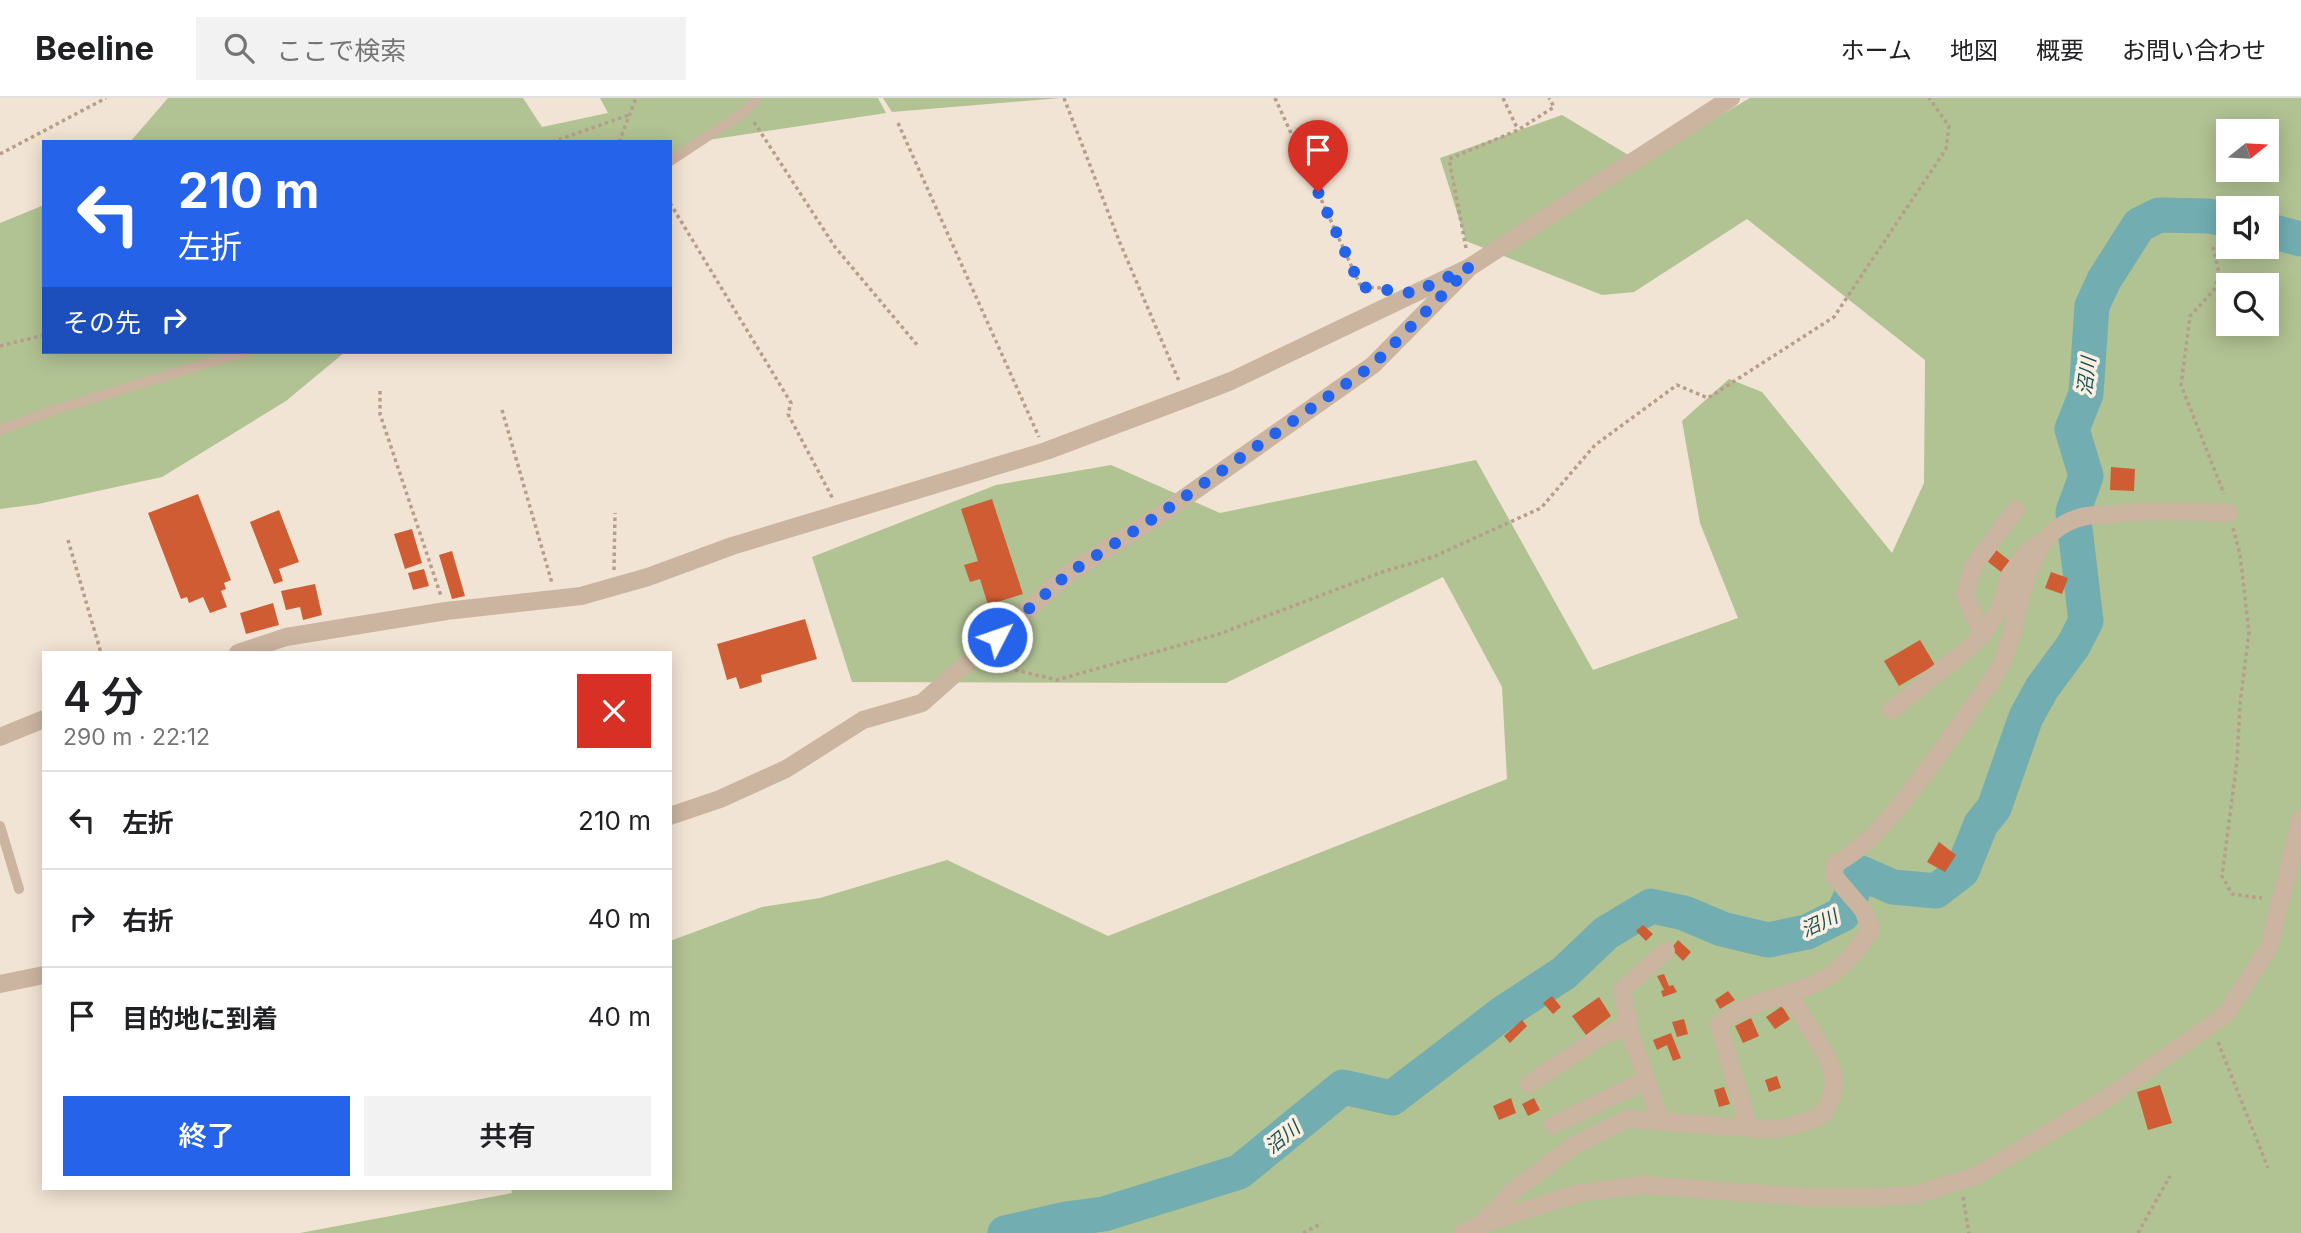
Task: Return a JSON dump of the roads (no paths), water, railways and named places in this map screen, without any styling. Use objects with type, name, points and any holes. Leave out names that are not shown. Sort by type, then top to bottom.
[{"type":"street","points":[[244,651],[286,637],[446,611],[557,599],[614,586],[840,512],[1046,451],[1231,381],[1470,267],[1723,100]]},
{"type":"street","points":[[672,815],[720,799],[786,769],[863,720],[922,703],[1069,573],[1160,514],[1373,365],[1470,267]]},
{"type":"street","points":[[1982,635],[1965,594],[1973,568],[2016,509]]},
{"type":"street","points":[[1891,710],[1982,635],[1999,610],[2010,575],[2026,553],[2059,527],[2096,513],[2113,514],[2139,510],[2228,513]]},
{"type":"street","points":[[1749,1128],[1719,1025],[1739,1011],[1783,997],[1826,978],[1848,961],[1871,930],[1863,910],[1834,876],[1835,864],[1856,852],[1883,827],[1953,737],[2001,665],[2041,542]]},
{"type":"street","points":[[0,737],[42,720]]},
{"type":"street","points":[[1463,1233],[1482,1224],[1579,1193],[1643,1185],[1804,1197],[1877,1197],[1914,1195],[1976,1177],[2106,1099],[2226,1014],[2269,947],[2301,819]]},
{"type":"street","points":[[1661,1122],[1629,1024],[1622,990],[1666,951]]},
{"type":"street","points":[[0,984],[42,975]]},
{"type":"street","points":[[1482,1224],[1512,1192],[1573,1146],[1627,1119],[1767,1131],[1823,1115],[1833,1094],[1834,1079],[1829,1060],[1796,1006],[1783,997]]},
{"type":"street","points":[[1528,1084],[1598,1038],[1629,1024]]},
{"type":"street","points":[[1553,1125],[1646,1080]]},
{"type":"lane","points":[[672,160],[746,111],[757,98]]},
{"type":"lane","points":[[0,430],[57,409],[237,354]]},
{"type":"lane","points":[[0,827],[19,889]]},
{"type":"waterway","name":"沼川","points":[[1005,1233],[1066,1219],[1104,1214],[1239,1172],[1343,1087],[1392,1098],[1503,1013],[1564,973],[1606,933],[1651,906],[1684,913],[1722,929],[1768,940],[1807,932],[1843,914],[1861,873],[1893,887],[1936,891],[1962,871],[1981,824],[1994,808],[2026,717],[2042,688],[2073,646],[2086,621],[2073,512],[2086,476],[2072,429],[2086,394],[2092,306],[2104,280],[2139,225],[2159,215],[2216,217]]},
{"type":"waterway","name":"沼川","points":[[2279,233],[2301,239]]}]
